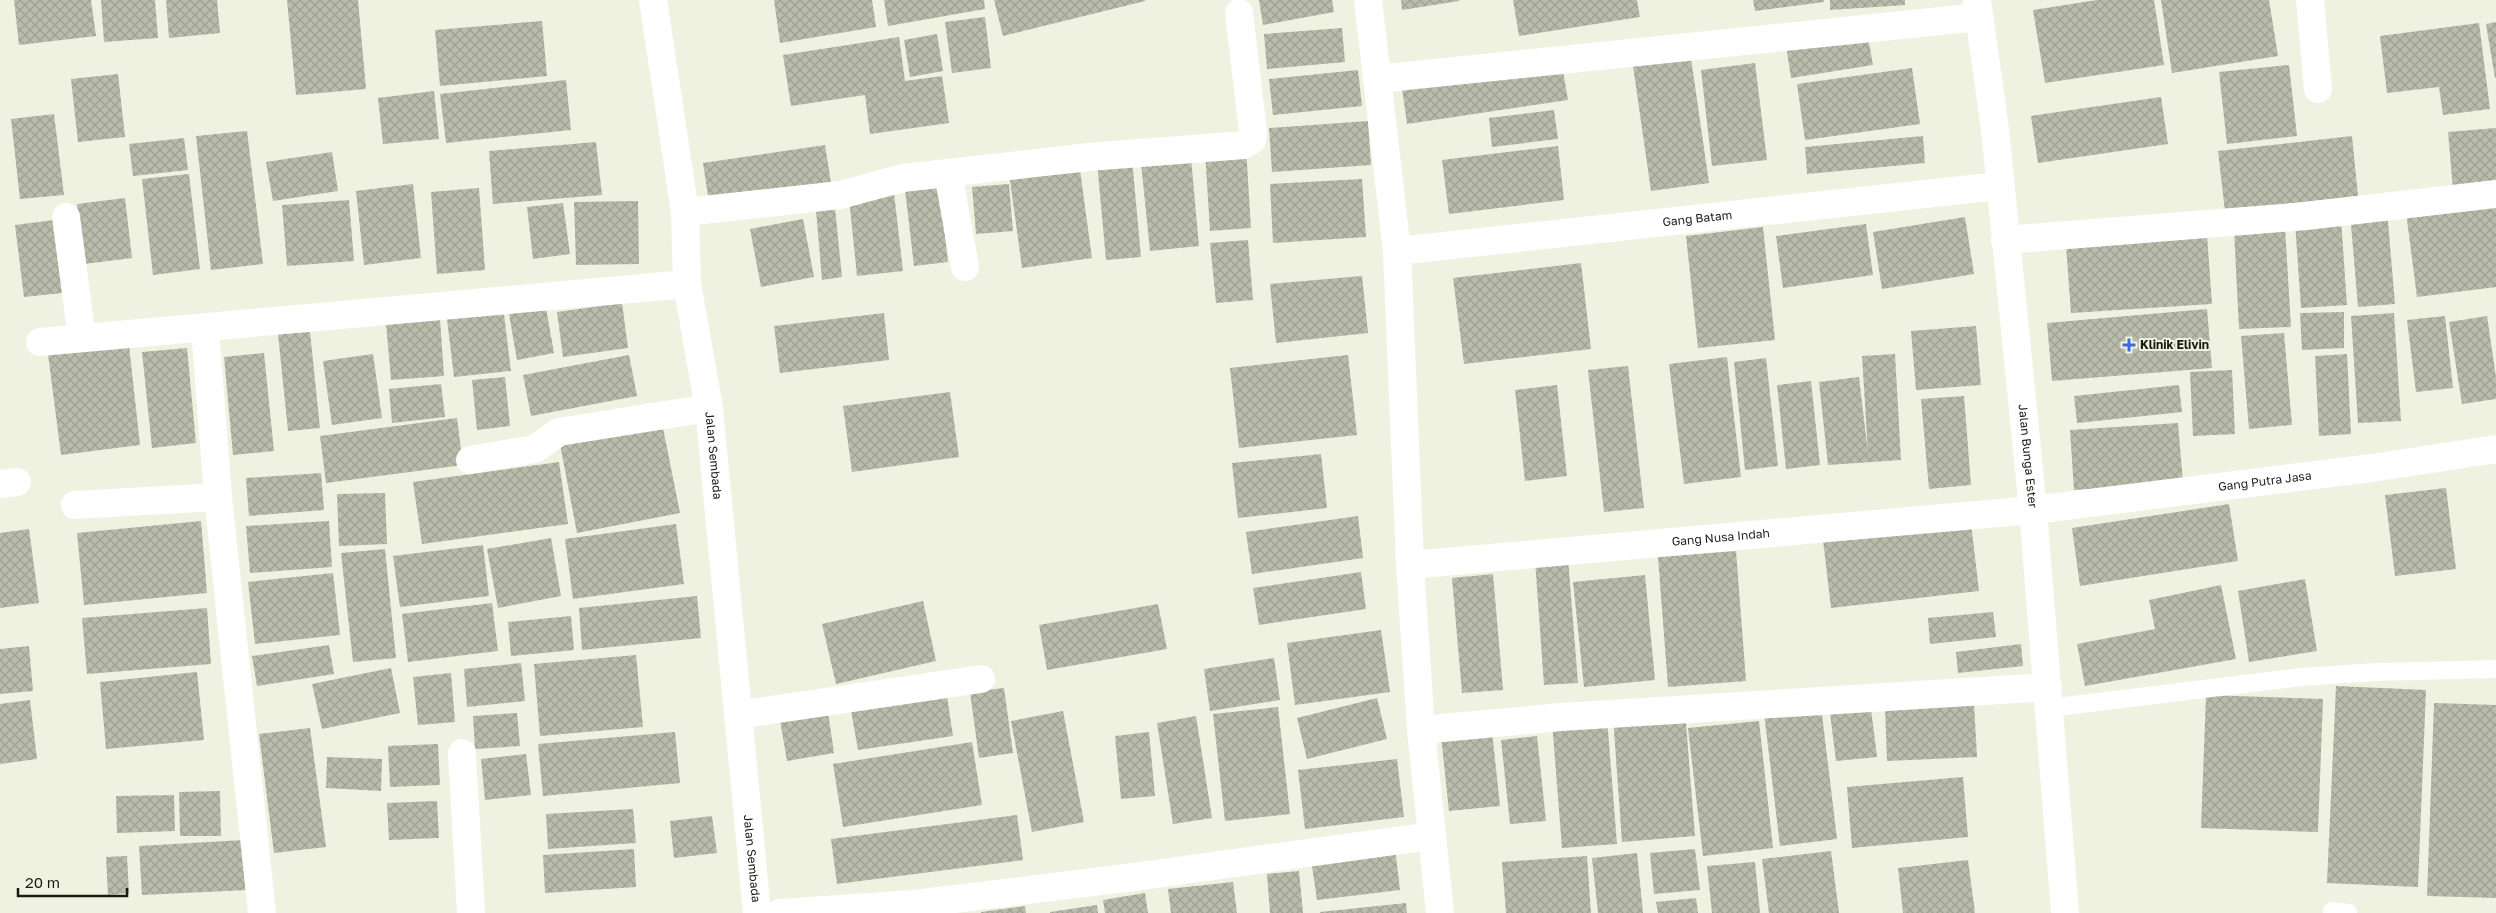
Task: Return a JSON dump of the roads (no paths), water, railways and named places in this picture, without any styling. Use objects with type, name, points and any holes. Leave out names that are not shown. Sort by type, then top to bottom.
[{"type":"street","name":"Jalan Sembada","points":[[653,0],[685,212],[687,284],[709,408],[757,913]]},
{"type":"street","points":[[1368,0],[1397,251],[1410,565],[1421,730],[1440,913]]},
{"type":"street","points":[[2310,0],[2318,89]]},
{"type":"street","points":[[1377,79],[1978,8]]},
{"type":"street","name":"Jalan Bunga Ester","points":[[1978,8],[1995,129],[1999,186],[2032,510],[2065,913]]},
{"type":"street","points":[[685,212],[840,194],[903,178],[1089,157],[1248,144],[1252,140],[1252,124],[1239,13]]},
{"type":"street","points":[[948,173],[964,267]]},
{"type":"street","name":"Gang Batam","points":[[1397,251],[1999,186]]},
{"type":"street","points":[[2005,240],[2306,216],[2496,194]]},
{"type":"street","points":[[66,217],[82,338]]},
{"type":"street","points":[[40,342],[205,329],[687,284]]},
{"type":"street","points":[[205,329],[218,497],[262,913]]},
{"type":"street","points":[[470,460],[535,449],[559,432],[709,408]]},
{"type":"street","name":"Gang Putra Jasa","points":[[2032,510],[2372,468],[2496,449]]},
{"type":"street","points":[[75,505],[218,497]]},
{"type":"street","name":"Gang Nusa Indah","points":[[1410,565],[2032,510]]},
{"type":"street","points":[[738,715],[981,679]]},
{"type":"street","points":[[1421,730],[1561,717],[2048,697]]},
{"type":"street","points":[[462,753],[471,913]]},
{"type":"street","points":[[780,913],[924,903],[1134,877],[1431,836]]},
{"type":"lane","points":[[2048,697],[2377,672],[2496,668]]},
{"type":"place","name":"Klinik Elivin","points":[[2129,345]]}]
